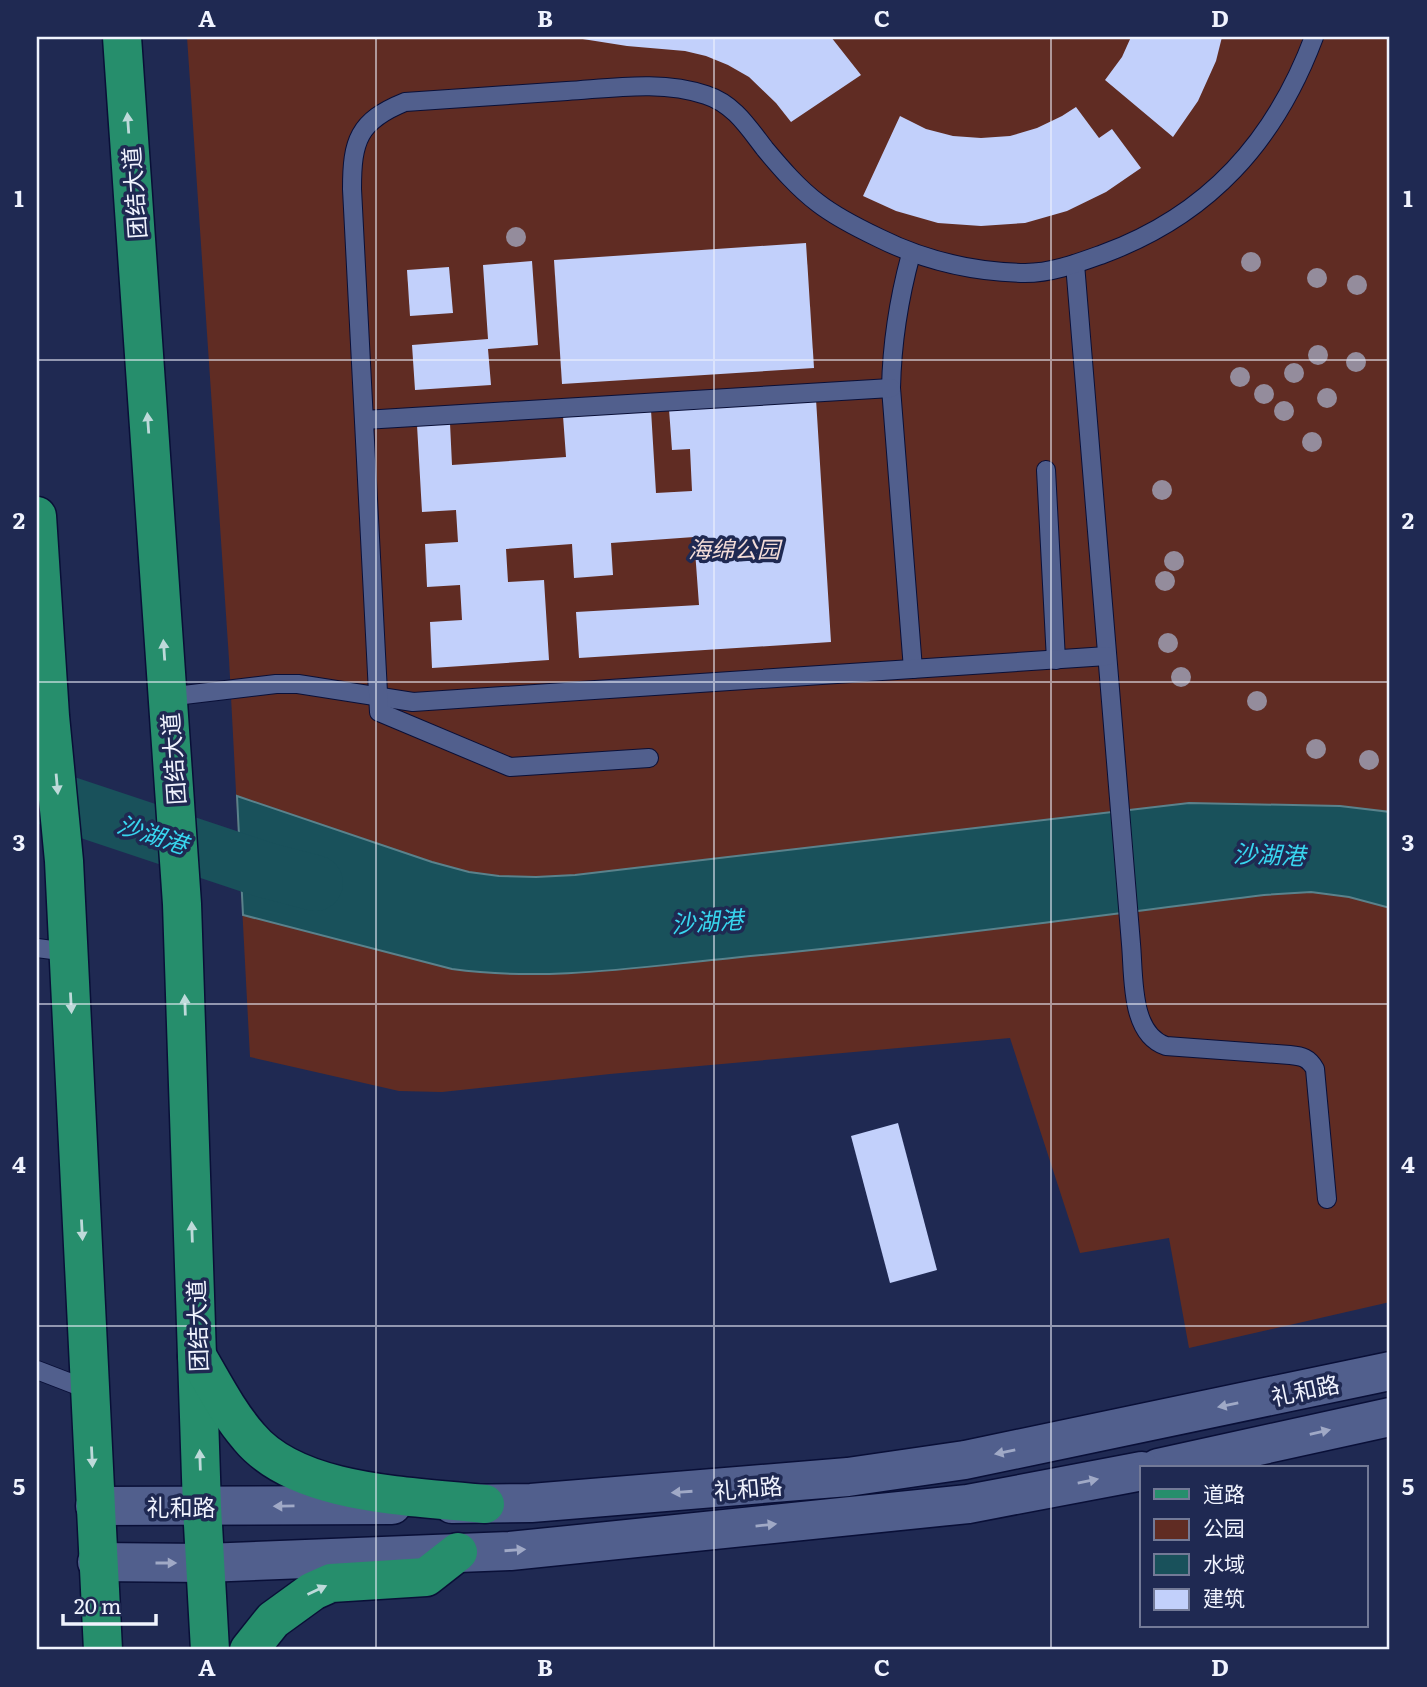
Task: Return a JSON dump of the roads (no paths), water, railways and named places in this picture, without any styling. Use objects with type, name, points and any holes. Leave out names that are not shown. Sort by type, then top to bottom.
[{"type":"main road","name":"团结大道","points":[[122,37],[182,904],[201,1507],[211,1650]]},
{"type":"main road","points":[[37,516],[41,626],[64,861],[52,950],[89,1390],[103,1650]]},
{"type":"main road","points":[[197,1355],[249,1438],[279,1463],[314,1479],[342,1486],[485,1504]]},
{"type":"main road","points":[[249,1650],[273,1620],[313,1591],[331,1583],[426,1577],[458,1552]]},
{"type":"street","name":"礼和路","points":[[94,1506],[531,1503],[759,1486],[965,1460],[1390,1371]]},
{"type":"street","name":"礼和路","points":[[1167,1466],[1390,1417]]},
{"type":"street","name":"礼和路","points":[[97,1562],[205,1563],[524,1550],[968,1504],[1140,1471]]},
{"type":"lane","points":[[649,758],[510,767],[379,712],[352,189],[354,156],[358,138],[363,131],[386,110],[405,102],[642,87],[693,91],[710,96],[737,113],[781,167],[817,203],[844,220],[911,254],[966,266],[1025,273],[1075,264],[1121,247],[1188,211],[1224,182],[1267,130],[1303,66],[1314,37]]},
{"type":"lane","points":[[911,254],[896,321],[891,388],[913,669]]},
{"type":"lane","points":[[1075,264],[1131,944],[1140,1018],[1151,1039],[1166,1046],[1290,1055],[1311,1062],[1315,1069],[1327,1199]]},
{"type":"lane","points":[[364,420],[891,388]]},
{"type":"lane","points":[[1046,470],[1056,660]]},
{"type":"lane","points":[[167,697],[276,684],[298,684],[414,702],[1107,656]]},
{"type":"lane","points":[[37,1370],[89,1390]]},
{"type":"water","points":[[237,796],[432,862],[469,872],[536,877],[575,875],[1189,803],[1340,806],[1390,812],[1390,908],[1349,897],[1311,892],[1264,895],[932,936],[627,969],[557,974],[487,973],[452,969],[243,915]]},
{"type":"waterway","name":"沙湖港","points":[[37,794],[265,870],[315,883]]},
{"type":"park label","name":"海绵公园","points":[[734,548]]}]
